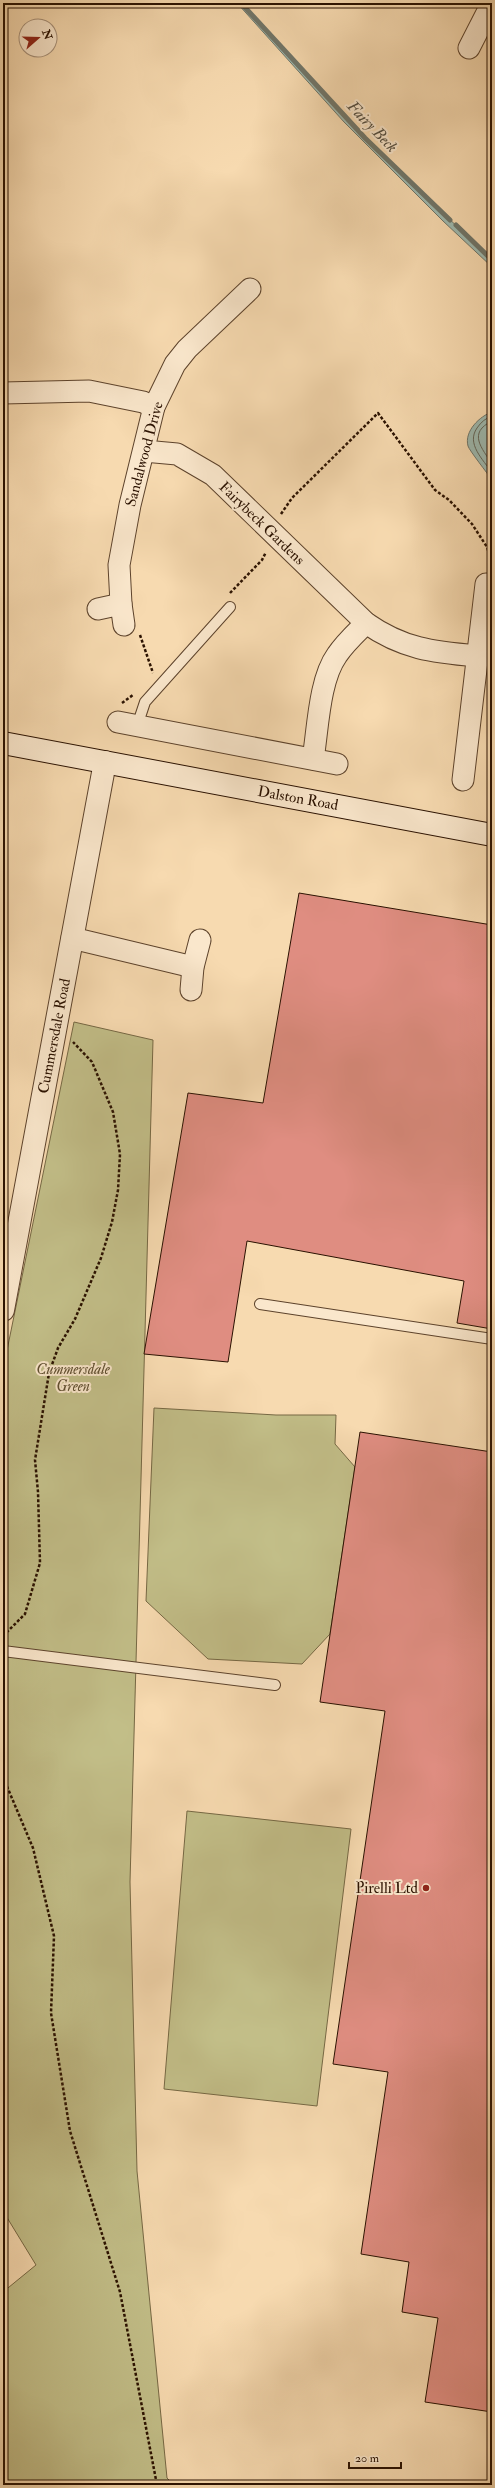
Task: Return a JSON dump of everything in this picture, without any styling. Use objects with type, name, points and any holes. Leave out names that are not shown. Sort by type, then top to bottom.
[{"type":"street","points":[[469,48],[492,3]]},
{"type":"street","name":"Sandalwood Drive","points":[[124,625],[121,604],[119,565],[130,505],[154,407],[175,364],[186,349],[250,289]]},
{"type":"street","points":[[3,393],[89,391],[143,402],[154,407]]},
{"type":"street","name":"Fairybeck Gardens","points":[[144,451],[177,454],[213,475],[366,623],[392,639],[409,646],[426,651],[477,656]]},
{"type":"street","points":[[463,780],[486,584]]},
{"type":"street","points":[[98,609],[121,604]]},
{"type":"street","points":[[313,759],[323,691],[336,656],[366,623]]},
{"type":"street","points":[[128,724],[337,764]]},
{"type":"street","name":"Dalston Road","points":[[3,744],[492,835]]},
{"type":"street","name":"Cummersdale Road","points":[[3,1310],[105,762]]},
{"type":"street","points":[[72,938],[193,967]]},
{"type":"street","points":[[191,990],[193,967],[200,940]]},
{"type":"lane","points":[[128,724],[144,702],[230,607]]},
{"type":"lane","points":[[260,1304],[492,1339]]},
{"type":"lane","points":[[3,1651],[275,1685]]},
{"type":"path","points":[[124,625],[137,628],[153,674]]},
{"type":"path","points":[[3,1636],[25,1614],[40,1563],[38,1492],[35,1460],[49,1373],[58,1348],[75,1319],[101,1258],[112,1222],[118,1190],[120,1154],[113,1112],[104,1086],[92,1062],[73,1042],[55,1032]]},
{"type":"path","points":[[3,1777],[32,1848],[54,1936],[51,2013],[70,2131],[120,2292],[157,2485]]},
{"type":"green space","name":"Cummersdale Green","points":[[74,1022],[153,1040],[130,1882],[137,2171],[167,2478],[174,2485],[3,2485],[3,2292],[36,2265],[3,2211],[3,1370]]},
{"type":"green space","points":[[154,1408],[276,1415],[336,1415],[335,1444],[355,1467],[330,1634],[302,1664],[208,1659],[146,1601]]},
{"type":"green space","points":[[187,1811],[351,1829],[317,2106],[164,2089]]},
{"type":"water","points":[[237,3],[241,3],[365,138],[492,260],[492,267],[443,221],[344,122]]},
{"type":"water","points":[[492,412],[492,480],[469,448],[467,440],[468,435],[474,425],[487,414]]},
{"type":"building","points":[[299,893],[492,925],[492,1329],[457,1323],[464,1281],[247,1241],[228,1362],[144,1354],[188,1093],[263,1103]]},
{"type":"building","name":"Pirelli Ltd","points":[[360,1432],[492,1452],[492,2412],[425,2402],[438,2318],[402,2312],[409,2262],[361,2254],[388,2072],[333,2064],[385,1711],[320,1702]]},
{"type":"waterway","name":"Fairy Beck","points":[[241,3],[365,138],[450,220]]},
{"type":"waterway","name":"Fairy Beck","points":[[456,225],[492,260]]},
{"type":"place","name":"Pirelli Ltd","points":[[426,1888]]}]
